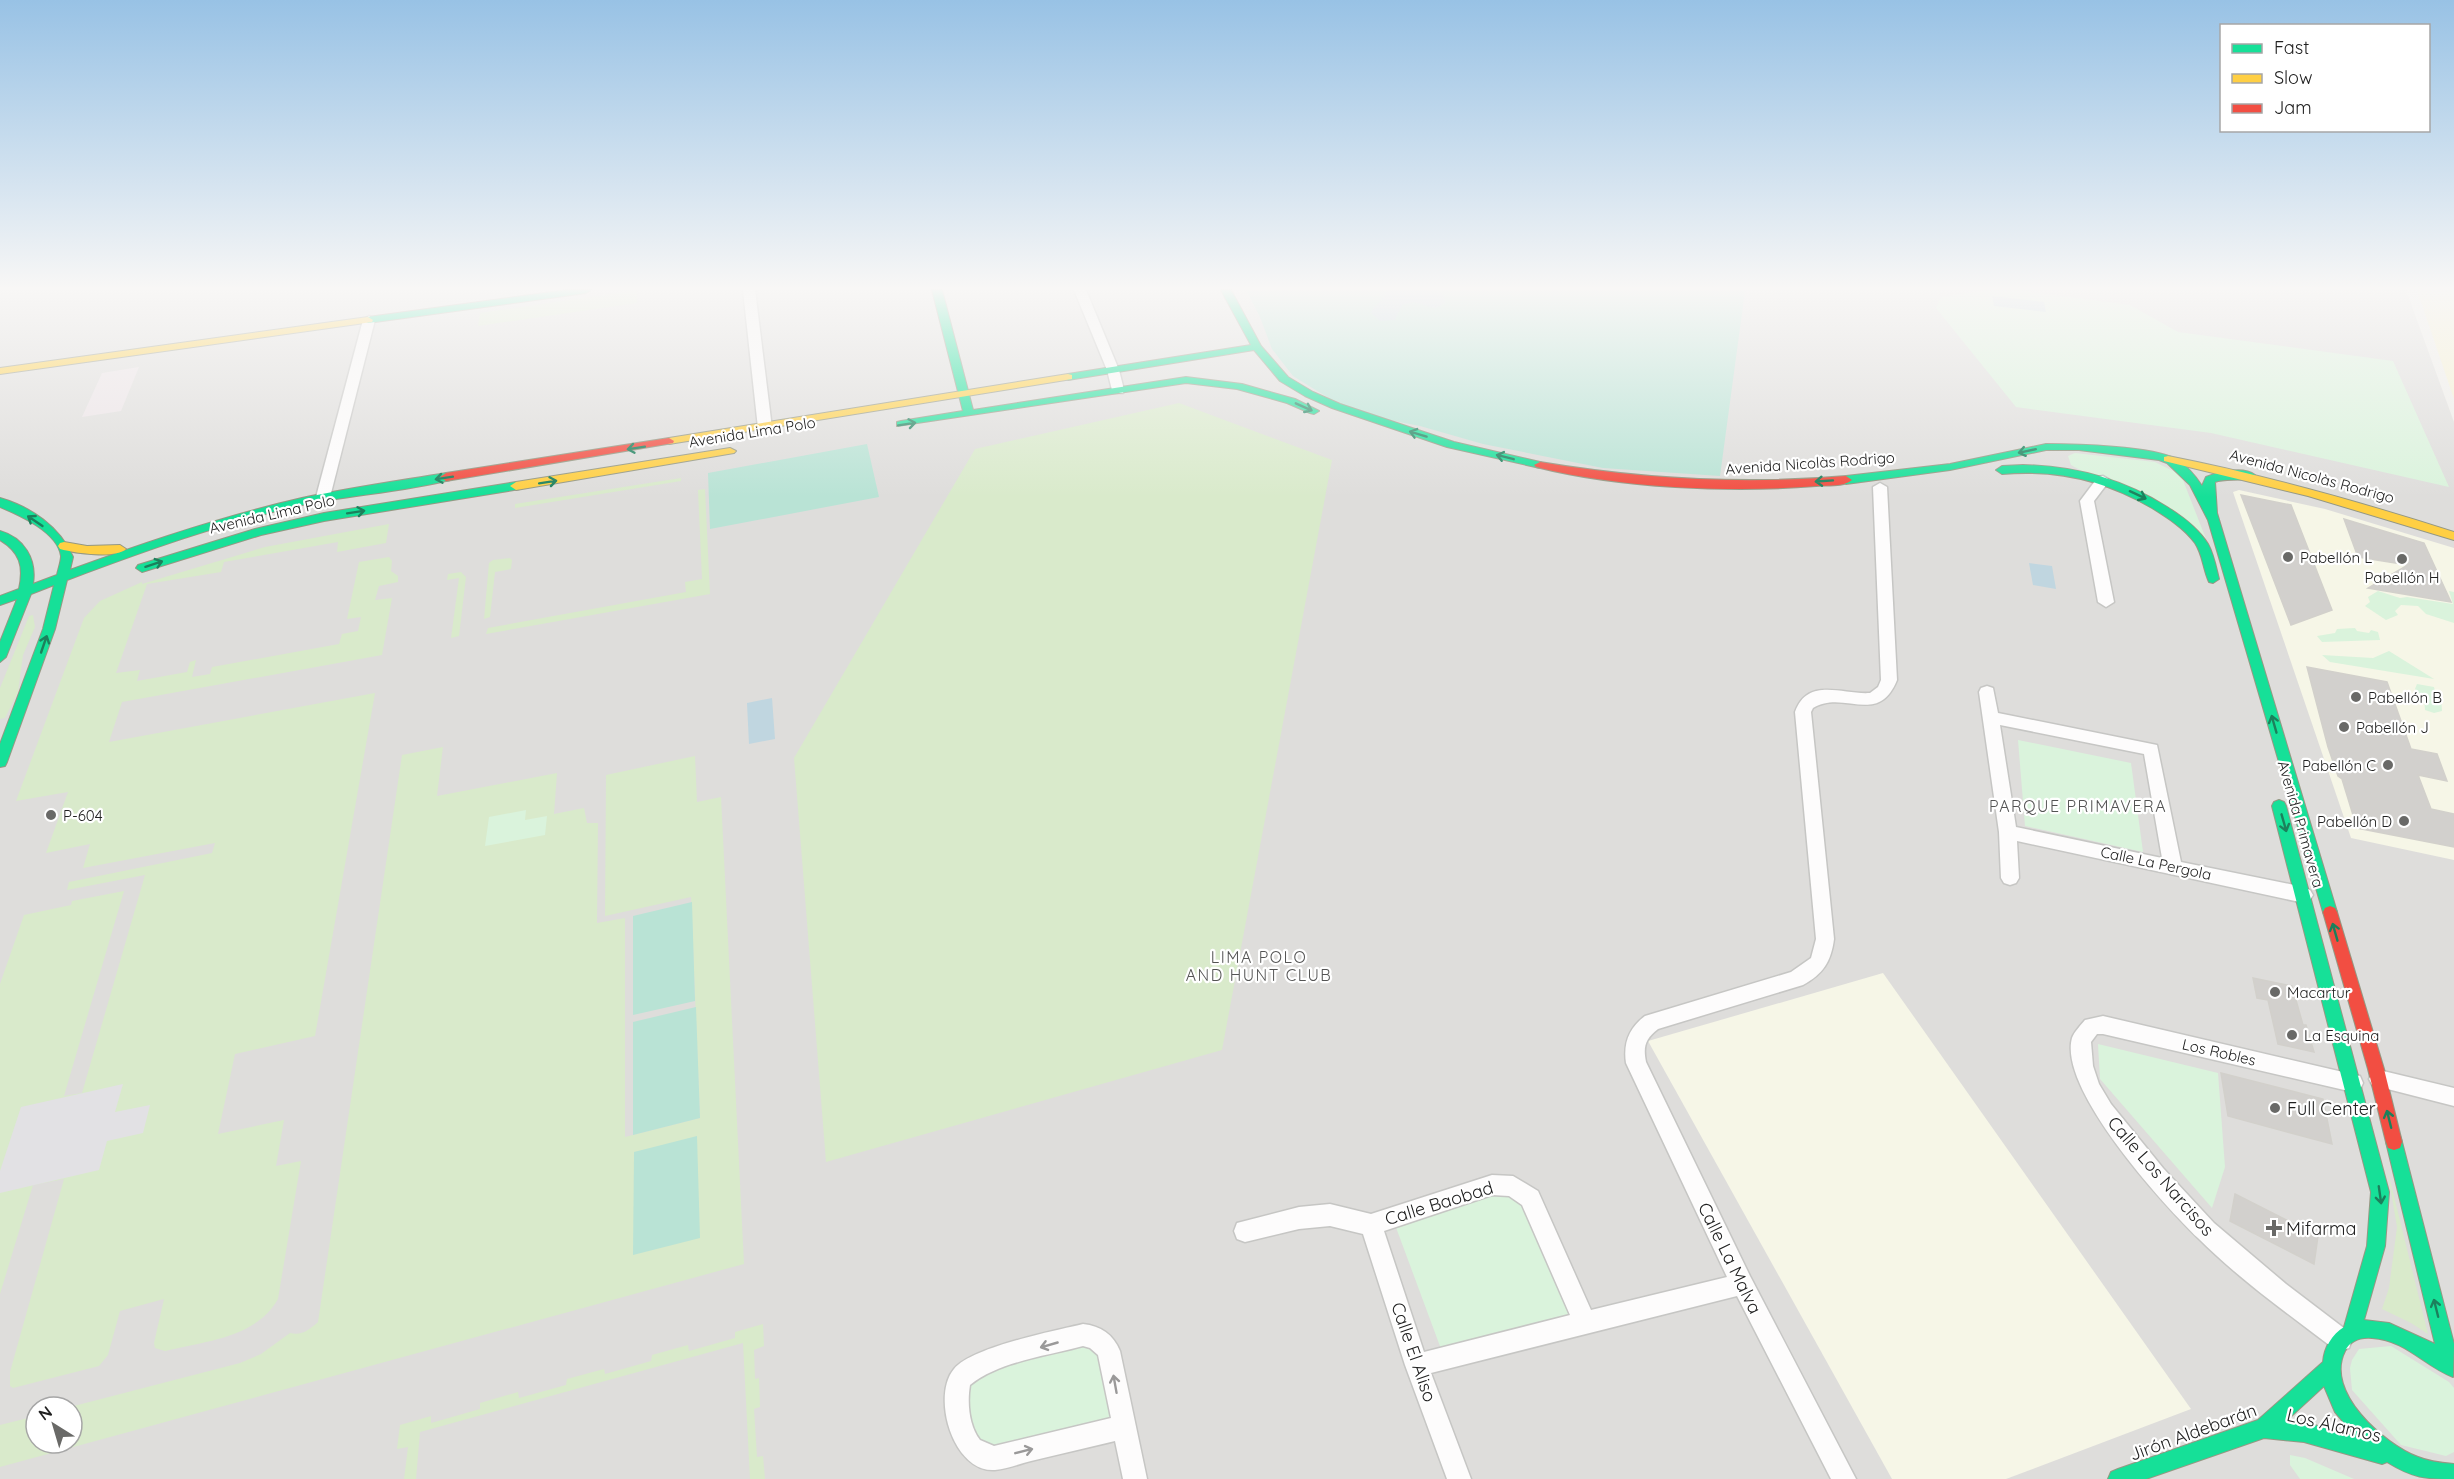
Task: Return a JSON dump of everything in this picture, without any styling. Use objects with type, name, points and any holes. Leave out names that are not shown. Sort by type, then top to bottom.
[{"type":"main road","points":[[0,372],[88,359]]},
{"type":"main road","points":[[956,359],[969,414]]},
{"type":"main road","name":"Avenida Lima Polo","points":[[0,601],[151,545],[249,513],[323,497],[1192,359]]},
{"type":"main road","name":"Avenida Nicolàs Rodrigo","points":[[1267,359],[1283,378],[1338,408],[1466,448],[1538,465],[1685,483],[1782,484],[1872,477],[1968,464],[2044,447],[2084,448],[2168,459],[2249,475],[2370,508],[2454,536]]},
{"type":"main road","name":"Avenida Lima Polo","points":[[1187,360],[1234,365]]},
{"type":"main road","points":[[1257,370],[1283,378]]},
{"type":"main road","points":[[883,427],[1186,380],[1238,386],[1291,401],[1333,420]]},
{"type":"main road","points":[[667,443],[668,462]]},
{"type":"main road","points":[[2084,448],[2068,450],[2060,454],[2064,465],[2074,472],[2103,480],[2154,504],[2189,528],[2203,545],[2219,595]]},
{"type":"main road","name":"Avenida Lima Polo","points":[[134,570],[228,540],[324,517],[745,449]]},
{"type":"main road","name":"Avenida Nicolàs Rodrigo","points":[[1439,456],[1487,468],[1685,491],[1776,496],[1839,493],[2032,467],[2074,472]]},
{"type":"main road","name":"Avenida Primavera","points":[[2168,459],[2190,478],[2212,512],[2379,1079],[2452,1367]]},
{"type":"main road","points":[[2212,512],[2208,485],[2210,480],[2222,475],[2249,475]]},
{"type":"main road","points":[[0,502],[31,518],[55,535],[64,546],[67,557],[64,595],[0,762]]},
{"type":"main road","points":[[0,535],[12,542],[27,560],[28,577],[0,657]]},
{"type":"main road","points":[[64,546],[101,550],[151,545]]},
{"type":"main road","points":[[0,618],[64,595]]},
{"type":"main road","points":[[0,728],[15,725]]},
{"type":"main road","name":"Avenida Primavera","points":[[2275,792],[2353,1083],[2380,1192],[2382,1212],[2377,1242],[2346,1337],[2333,1356],[2332,1366]]},
{"type":"main road","points":[[2346,1337],[2379,1329],[2403,1335],[2427,1347],[2452,1367]]},
{"type":"main road","points":[[2332,1366],[2336,1389],[2350,1415],[2370,1438],[2401,1461],[2417,1479]]},
{"type":"main road","name":"Jirón Aldebarán","points":[[2118,1479],[2264,1428],[2332,1366]]},
{"type":"main road","name":"Los Álamos","points":[[2264,1428],[2304,1432],[2401,1461]]},
{"type":"main road","points":[[2401,1461],[2434,1474],[2454,1474]]},
{"type":"street","points":[[323,497],[359,359]]},
{"type":"street","points":[[757,359],[765,428]]},
{"type":"street","points":[[1108,359],[1118,390]]},
{"type":"street","points":[[2103,480],[2087,501],[2106,602]]},
{"type":"street","name":"Calle La Malva","points":[[1844,1479],[1742,1284],[1636,1064],[1633,1048],[1634,1040],[1639,1032],[1652,1022],[1796,979],[1814,969],[1823,956],[1826,939],[1803,712],[1806,704],[1826,695],[1866,700],[1878,697],[1886,690],[1888,657],[1880,487]]},
{"type":"street","points":[[1987,692],[2007,832],[2010,878]]},
{"type":"street","points":[[1990,717],[2151,749],[2173,867]]},
{"type":"street","name":"Calle La Pergola","points":[[2007,832],[2304,895]]},
{"type":"street","name":"Los Robles","points":[[2086,1031],[2092,1026],[2103,1025],[2353,1083]]},
{"type":"street","name":"Calle Los Narcisos","points":[[2086,1031],[2080,1048],[2090,1088],[2104,1111],[2156,1175],[2206,1231],[2278,1292],[2346,1337]]},
{"type":"street","points":[[2379,1079],[2454,1097]]},
{"type":"street","name":"Calle Baobad","points":[[1245,1231],[1299,1218],[1330,1215],[1371,1225],[1492,1185],[1513,1186],[1530,1198],[1585,1323]]},
{"type":"street","name":"Calle El Aliso","points":[[1371,1225],[1417,1365],[1459,1479]]},
{"type":"street","points":[[1417,1365],[1742,1284]]},
{"type":"street","points":[[1123,1427],[994,1458],[980,1456],[970,1448],[963,1435],[958,1401],[959,1383],[968,1372],[984,1363],[1083,1335],[1095,1336],[1104,1342],[1109,1351],[1135,1479]]},
{"type":"shaded area","points":[[0,359],[2431,359],[2454,422],[2454,1479],[0,1479]]},
{"type":"shaded area","points":[[139,367],[121,411],[82,417],[102,373]]},
{"type":"shaded area","points":[[2239,490],[2325,509],[2454,548],[2454,860],[2351,838],[2233,492]]},
{"type":"shaded area","points":[[1883,973],[2191,1409],[2006,1479],[1892,1479],[1648,1041]]},
{"type":"shaded area","points":[[123,1084],[115,1112],[150,1105],[143,1133],[107,1141],[99,1170],[0,1193],[0,1171],[21,1107]]},
{"type":"green space","points":[[1280,359],[1736,359],[1720,476],[1603,468],[1483,444],[1420,426],[1373,417],[1340,405],[1293,376]]},
{"type":"green space","points":[[1977,359],[2378,359],[2393,361],[2449,487],[2211,433],[2016,407]]},
{"type":"green space","points":[[1179,403],[1332,460],[1222,1050],[826,1162],[794,758],[975,449]]},
{"type":"green space","points":[[867,444],[879,497],[710,529],[708,473]]},
{"type":"green space","points":[[2075,453],[2155,462],[2181,475],[2206,539],[2071,465],[2068,456]]},
{"type":"green space","points":[[681,478],[681,481],[515,508],[515,504]]},
{"type":"green space","points":[[705,489],[710,594],[486,634],[488,628],[686,592],[685,582],[702,579],[698,490]]},
{"type":"green space","points":[[389,524],[386,543],[337,552],[338,542],[224,562],[221,572],[147,584],[116,673],[140,670],[137,681],[187,672],[190,662],[196,660],[192,677],[210,674],[212,667],[339,644],[342,634],[358,631],[361,617],[347,619],[359,562],[389,557],[392,561],[391,571],[398,576],[398,582],[379,586],[375,600],[392,598],[382,655],[122,702],[109,742],[375,693],[315,1036],[235,1054],[218,1134],[284,1120],[276,1166],[301,1161],[278,1299],[257,1322],[243,1330],[228,1336],[165,1351],[155,1348],[154,1343],[164,1299],[120,1311],[108,1355],[99,1366],[13,1388],[10,1386],[10,1372],[64,1179],[33,1185],[0,1294],[0,984],[24,915],[71,905],[72,901],[124,891],[64,1096],[82,1093],[145,875],[67,890],[69,882],[212,853],[215,843],[83,868],[90,844],[46,853],[68,792],[16,801],[84,618],[100,601],[142,582],[142,584],[265,547]]},
{"type":"green space","points":[[510,558],[512,560],[511,569],[495,572],[490,617],[484,619],[489,563],[493,560]]},
{"type":"green space","points":[[461,572],[466,577],[459,636],[451,638],[459,578],[447,580],[448,574]]},
{"type":"green space","points":[[2378,591],[2400,598],[2453,604],[2449,591],[2454,592],[2454,623],[2426,614],[2418,606],[2401,605],[2395,611],[2398,615],[2386,620],[2365,606],[2370,602],[2368,597]]},
{"type":"green space","points":[[33,615],[35,627],[23,655],[18,692],[5,718],[0,719],[0,688],[29,616]]},
{"type":"green space","points":[[2355,628],[2357,631],[2378,632],[2380,640],[2322,642],[2317,636],[2335,633],[2337,629]]},
{"type":"green space","points":[[2389,651],[2434,679],[2330,662],[2322,655],[2373,658]]},
{"type":"green space","points":[[2417,684],[2434,687],[2436,695],[2441,697],[2442,711],[2434,713],[2425,710],[2424,698],[2415,689]]},
{"type":"green space","points":[[2018,740],[2131,763],[2143,852],[2025,826]]},
{"type":"green space","points":[[443,747],[437,796],[557,773],[554,814],[584,808],[587,823],[598,823],[597,923],[625,918],[625,1137],[700,1118],[691,897],[605,916],[606,775],[695,756],[697,802],[721,797],[744,1264],[84,1444],[84,1403],[240,1363],[261,1354],[290,1333],[302,1333],[318,1322],[402,755]]},
{"type":"green space","points":[[526,810],[525,820],[547,816],[545,835],[485,846],[489,817]]},
{"type":"green space","points":[[692,902],[695,1001],[633,1015],[633,916]]},
{"type":"green space","points":[[696,1007],[700,1118],[633,1135],[633,1022]]},
{"type":"green space","points":[[2098,1044],[2218,1073],[2225,1167],[2212,1208],[2100,1079]]},
{"type":"green space","points":[[697,1136],[700,1238],[633,1255],[634,1152]]},
{"type":"green space","points":[[2387,1168],[2428,1334],[2382,1309],[2389,1288],[2397,1227]]},
{"type":"green space","points":[[1515,1187],[1572,1317],[1444,1357],[1394,1222]]},
{"type":"green space","points":[[763,1324],[764,1346],[754,1350],[755,1379],[759,1378],[760,1407],[754,1409],[757,1457],[763,1456],[765,1479],[750,1479],[743,1343],[420,1432],[416,1479],[404,1479],[408,1447],[397,1449],[400,1425],[431,1416],[431,1423],[480,1409],[480,1403],[518,1392],[519,1398],[566,1385],[567,1379],[604,1369],[605,1374],[651,1361],[652,1355],[688,1345],[689,1351],[735,1338],[735,1332]]},
{"type":"green space","points":[[1076,1337],[1097,1344],[1116,1429],[994,1459],[970,1448],[962,1378]]},
{"type":"green space","points":[[2391,1346],[2449,1382],[2454,1388],[2454,1452],[2446,1456],[2401,1445],[2352,1390],[2350,1368],[2359,1349]]},
{"type":"green space","points":[[24,1419],[24,1455],[44,1455],[0,1467],[0,1425]]},
{"type":"green space","points":[[2290,1455],[2305,1458],[2354,1479],[2300,1479],[2290,1465]]},
{"type":"sand","points":[[2440,359],[2454,359],[2454,399]]},
{"type":"water","points":[[2029,563],[2052,566],[2056,589],[2033,585]]},
{"type":"water","points":[[772,698],[775,739],[749,744],[747,703]]},
{"type":"building","name":"Pabellón L","points":[[2241,495],[2291,505],[2332,610],[2291,625]]},
{"type":"building","name":"Pabellón H","points":[[2344,519],[2424,543],[2451,602],[2368,588],[2408,565],[2358,557]]},
{"type":"building","points":[[2307,667],[2387,682],[2411,749],[2437,754],[2447,781],[2418,775],[2431,809],[2454,814],[2454,847],[2357,828],[2342,779],[2338,776],[2328,747]]},
{"type":"building","points":[[2253,978],[2292,986],[2303,1025],[2306,1025],[2314,1052],[2278,1044],[2268,1000],[2257,998]]},
{"type":"building","name":"Full Center","points":[[2221,1073],[2323,1099],[2332,1144],[2228,1116]]},
{"type":"building","name":"Mifarma","points":[[2235,1194],[2318,1236],[2314,1264],[2230,1221]]},
{"type":"traffic: fast","points":[[955,359],[969,414]]},
{"type":"traffic: fast","points":[[1068,377],[1181,359]]},
{"type":"traffic: fast","points":[[1267,359],[1284,379],[1336,406],[1451,445],[1540,465]]},
{"type":"traffic: fast","points":[[901,424],[1186,380],[1238,386],[1291,401],[1314,411]]},
{"type":"traffic: fast","points":[[1846,480],[1950,467],[2046,447],[2079,447],[2161,457],[2179,466],[2200,491],[2214,520],[2330,912]]},
{"type":"traffic: fast","points":[[2002,470],[2023,468],[2064,471],[2104,481],[2142,497],[2176,518],[2195,535],[2207,554],[2213,579]]},
{"type":"traffic: fast","points":[[2212,512],[2208,485],[2210,480],[2222,475],[2249,475]]},
{"type":"traffic: fast","points":[[0,601],[69,574],[244,516],[321,498],[446,477]]},
{"type":"traffic: fast","points":[[142,568],[259,532],[324,517],[516,486]]},
{"type":"traffic: fast","points":[[0,502],[49,529],[67,557],[49,629],[0,762]]},
{"type":"traffic: fast","points":[[0,535],[20,550],[28,567],[25,593],[0,657]]},
{"type":"traffic: fast","points":[[2279,806],[2380,1192],[2376,1246],[2351,1333]]},
{"type":"traffic: fast","points":[[2394,1142],[2450,1365]]},
{"type":"traffic: fast","points":[[2453,1368],[2408,1339],[2389,1332],[2371,1329],[2355,1330],[2342,1339],[2333,1355],[2331,1372],[2334,1389],[2342,1405],[2366,1434],[2410,1464],[2432,1471],[2454,1474]]},
{"type":"traffic: fast","points":[[2118,1479],[2264,1428],[2332,1366]]},
{"type":"traffic: fast","points":[[2264,1428],[2304,1432],[2382,1454]]},
{"type":"traffic: slow","points":[[0,371],[86,359]]},
{"type":"traffic: slow","points":[[669,441],[1068,377]]},
{"type":"traffic: slow","points":[[516,486],[730,451]]},
{"type":"traffic: slow","points":[[2168,459],[2312,493],[2454,536]]},
{"type":"traffic: slow","points":[[64,546],[87,550],[120,549]]},
{"type":"traffic: jam","points":[[446,477],[669,441]]},
{"type":"traffic: jam","points":[[1540,465],[1654,481],[1731,485],[1846,480]]},
{"type":"traffic: jam","points":[[2330,912],[2376,1069],[2394,1142]]},
{"type":"place","name":"Pabellón L","points":[[2288,557]]},
{"type":"place","name":"Pabellón H","points":[[2402,559]]},
{"type":"place","name":"Pabellón B","points":[[2356,697]]},
{"type":"place","name":"Pabellón J","points":[[2344,727]]},
{"type":"place","name":"Pabellón C","points":[[2388,765]]},
{"type":"place","name":"P-604","points":[[51,815]]},
{"type":"place","name":"Pabellón D","points":[[2404,821]]},
{"type":"place","name":"Macartur","points":[[2275,992]]},
{"type":"place","name":"La Esquina","points":[[2292,1035]]},
{"type":"place","name":"Full Center","points":[[2275,1108]]},
{"type":"place","name":"Mifarma","points":[[2274,1228]]},
{"type":"district","name":"PARQUE PRIMAVERA","points":[[2078,806]]},
{"type":"district","name":"LIMA POLO AND HUNT CLUB","points":[[1259,966]]}]
